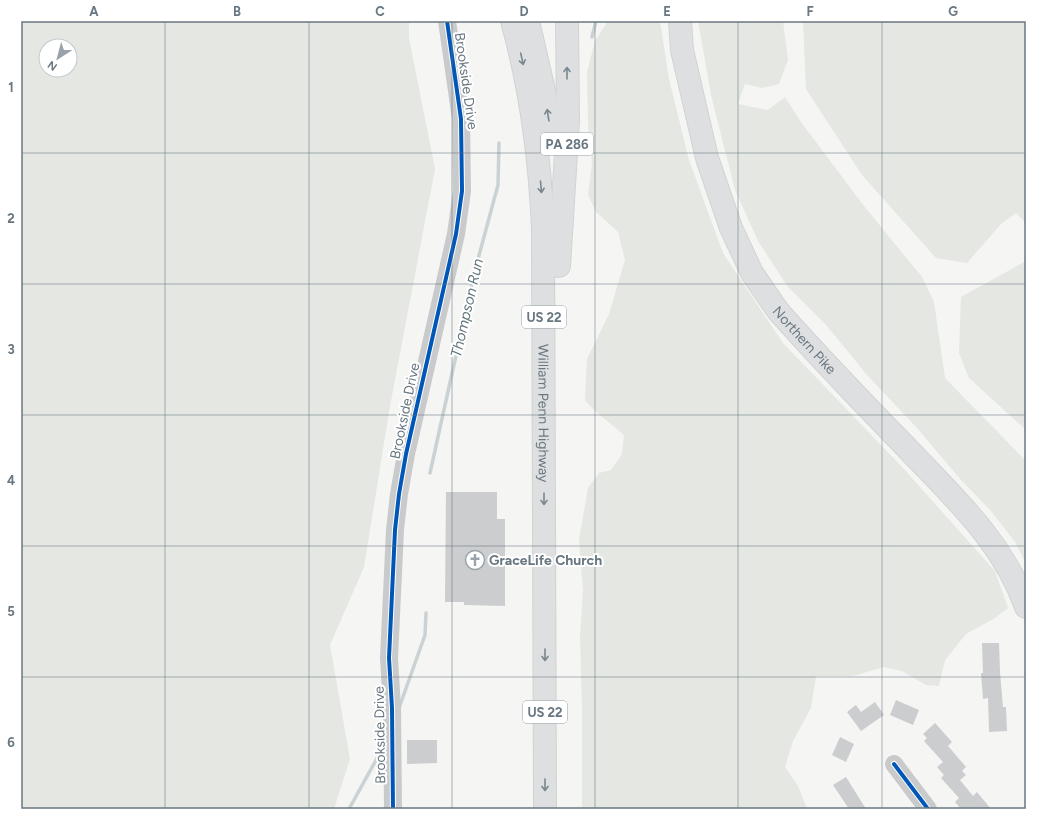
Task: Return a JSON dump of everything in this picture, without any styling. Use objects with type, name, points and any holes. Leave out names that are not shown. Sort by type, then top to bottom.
[{"type":"main road","name":"William Penn Highway","points":[[512,21],[524,69],[534,128],[539,162],[543,229],[545,809]]},
{"type":"main road","name":"William Penn Highway","points":[[528,21],[544,95],[554,161],[559,229],[561,809]]},
{"type":"main road","name":"PA 286","points":[[559,266],[567,128],[567,21]]},
{"type":"main road","name":"Northern Pike","points":[[680,21],[682,50],[707,158],[730,228],[752,273],[778,311],[968,513],[999,551],[1014,576],[1026,608]]},
{"type":"street","name":"Brookside Drive","points":[[393,809],[392,708],[389,658],[395,530],[399,494],[406,454],[456,234],[462,191],[463,145],[461,119],[447,21]]},
{"type":"street","points":[[894,764],[928,809]]},
{"type":"shaded area","points":[[21,21],[409,21],[409,38],[435,169],[390,406],[364,567],[330,645],[350,759],[334,809],[21,809]]},
{"type":"shaded area","points":[[608,21],[660,21],[669,79],[689,160],[723,253],[783,343],[903,468],[995,571],[1008,608],[995,618],[966,634],[945,660],[939,686],[926,685],[902,671],[884,667],[853,676],[816,676],[811,708],[793,741],[785,767],[798,786],[807,809],[582,809],[580,637],[583,591],[579,540],[588,488],[599,473],[611,470],[622,454],[624,435],[585,400],[587,359],[609,314],[625,260],[618,232],[596,212],[588,195],[592,164],[588,123],[587,72],[595,41]]},
{"type":"shaded area","points":[[698,21],[783,21],[788,60],[779,84],[762,88],[745,84],[738,104],[768,110],[785,97],[801,122],[864,206],[922,277],[934,302],[945,378],[1026,461],[1026,564],[1015,542],[991,511],[961,480],[917,428],[867,375],[827,326],[788,287],[758,241],[735,190],[711,95]]},
{"type":"shaded area","points":[[803,21],[1026,21],[1026,223],[1016,213],[1001,224],[967,263],[936,258],[862,175],[806,89]]},
{"type":"shaded area","points":[[1026,261],[1026,430],[969,378],[959,353],[961,297]]},
{"type":"building","name":"GraceLife Church","points":[[446,492],[497,492],[497,519],[505,519],[505,606],[464,605],[464,602],[445,602]]},
{"type":"building","points":[[982,643],[999,643],[1003,707],[1006,707],[1007,731],[989,732],[988,698],[983,699],[981,673],[983,673]]},
{"type":"building","points":[[896,700],[919,710],[913,725],[890,715]]},
{"type":"building","points":[[875,702],[884,715],[861,731],[847,712],[856,705],[861,712]]},
{"type":"building","points":[[935,723],[952,742],[948,746],[966,767],[962,771],[966,775],[960,780],[973,796],[977,792],[991,809],[961,809],[955,802],[959,798],[941,778],[944,775],[937,767],[943,762],[924,741],[927,738],[923,734]]},
{"type":"building","points":[[840,737],[854,744],[846,762],[832,755]]},
{"type":"building","points":[[407,740],[437,740],[437,763],[407,764]]},
{"type":"building","points":[[846,777],[866,809],[849,809],[833,785]]},
{"type":"waterway","name":"Thompson Run","points":[[592,37],[596,21]]},
{"type":"waterway","name":"Thompson Run","points":[[430,473],[474,274],[498,185],[499,143]]},
{"type":"waterway","name":"Thompson Run","points":[[399,708],[425,635],[426,613]]},
{"type":"waterway","name":"Thompson Run","points":[[349,809],[385,741]]},
{"type":"cycle path","points":[[393,809],[392,708],[389,658],[395,530],[399,494],[406,454],[456,234],[462,191],[461,119],[447,21]]},
{"type":"cycle path","points":[[894,764],[928,809]]},
{"type":"place","name":"GraceLife Church","points":[[475,560]]}]
